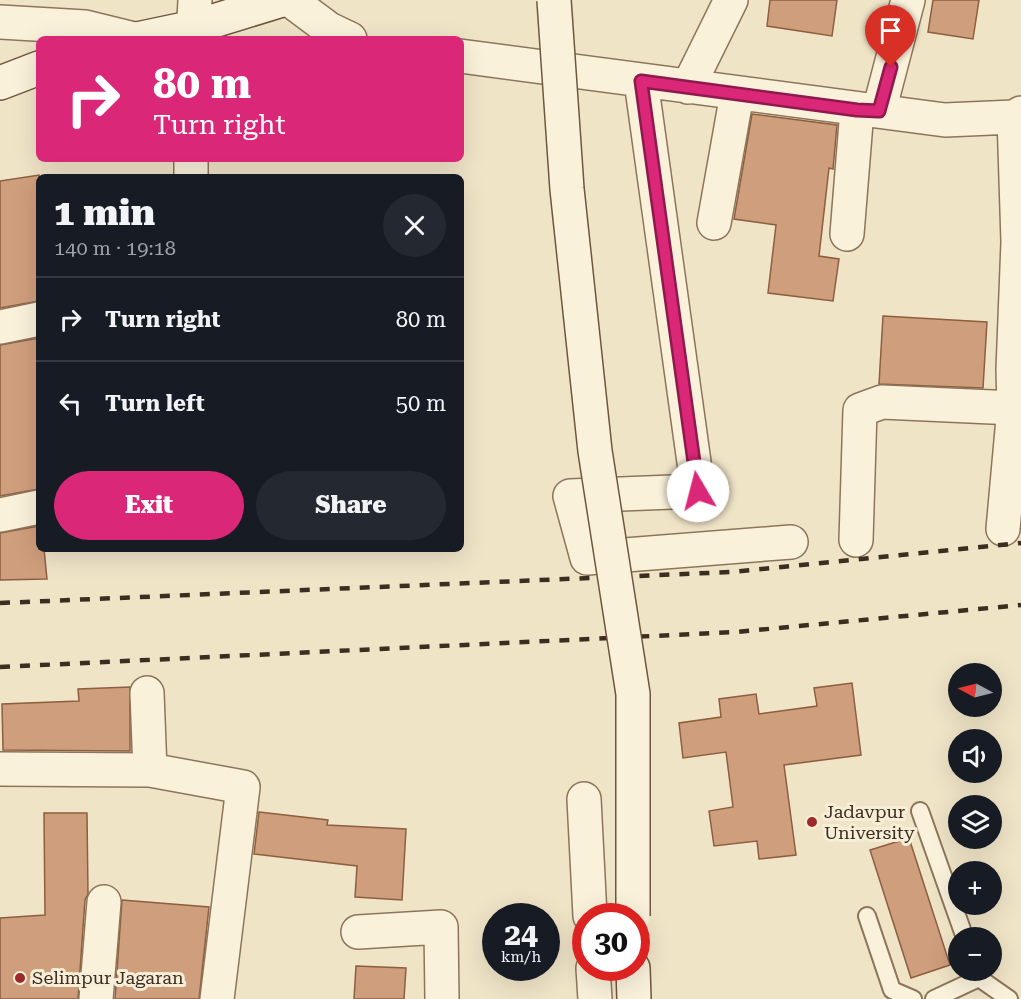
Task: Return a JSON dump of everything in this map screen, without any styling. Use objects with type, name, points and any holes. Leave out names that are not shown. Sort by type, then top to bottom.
[{"type":"street","points":[[145,36],[282,0]]},
{"type":"street","points":[[290,0],[330,29],[344,36]]},
{"type":"street","points":[[554,0],[567,189],[595,451],[633,694],[633,903]]},
{"type":"street","points":[[687,87],[731,0]]},
{"type":"street","points":[[847,234],[868,111],[908,0]]},
{"type":"street","points":[[0,22],[86,27],[123,36]]},
{"type":"street","points":[[464,57],[945,120],[1018,115],[1017,370],[1002,529]]},
{"type":"street","points":[[0,83],[36,69]]},
{"type":"street","points":[[641,81],[698,491],[570,496],[587,558],[791,542]]},
{"type":"street","points":[[714,223],[737,94]]},
{"type":"street","points":[[0,327],[36,320]]},
{"type":"street","points":[[856,540],[860,410],[882,402],[1014,408]]},
{"type":"street","points":[[0,515],[36,508]]},
{"type":"street","points":[[147,693],[150,770]]},
{"type":"street","points":[[0,770],[150,770],[243,787],[217,999]]},
{"type":"street","points":[[585,799],[589,903]]},
{"type":"street","points":[[96,999],[104,902]]},
{"type":"street","points":[[358,932],[441,927],[442,999]]},
{"type":"street","points":[[594,981],[595,999]]},
{"type":"street","points":[[633,981],[634,999]]},
{"type":"lane","points":[[920,811],[961,927]]},
{"type":"lane","points":[[867,916],[892,990],[913,999]]},
{"type":"lane","points":[[934,999],[965,981]]},
{"type":"lane","points":[[986,981],[1009,999]]},
{"type":"building","points":[[770,0],[837,0],[832,36],[767,26]]},
{"type":"building","points":[[933,0],[979,0],[973,39],[928,32]]},
{"type":"building","points":[[752,114],[837,125],[833,169],[829,168],[819,256],[839,259],[833,301],[768,293],[776,225],[734,219]]},
{"type":"building","points":[[36,175],[36,302],[0,308],[0,181]]},
{"type":"building","points":[[883,316],[987,322],[983,388],[879,384]]},
{"type":"building","points":[[36,339],[36,490],[0,496],[0,345]]},
{"type":"building","points":[[36,527],[36,552],[44,552],[47,579],[0,580],[0,533]]},
{"type":"building","points":[[852,683],[861,755],[784,765],[796,855],[759,859],[757,841],[714,846],[709,811],[733,807],[726,752],[683,758],[679,723],[721,717],[719,699],[756,694],[759,714],[817,706],[814,688]]},
{"type":"building","points":[[130,687],[130,751],[3,750],[2,704],[79,701],[78,689]]},
{"type":"building","points":[[259,812],[328,820],[327,825],[406,829],[402,900],[355,897],[357,866],[254,854]]},
{"type":"building","points":[[44,813],[87,813],[88,894],[85,900],[78,999],[0,999],[0,918],[45,915]]},
{"type":"building","points":[[909,838],[948,959],[948,966],[911,978],[870,850]]},
{"type":"building","points":[[122,900],[209,907],[199,999],[115,999]]},
{"type":"building","points":[[356,966],[406,968],[404,999],[354,999]]},
{"type":"railway","points":[[0,603],[731,572],[1021,543]]},
{"type":"railway","points":[[0,667],[736,632],[1021,605]]},
{"type":"place","name":"Jadavpur University","points":[[812,822]]},
{"type":"place","name":"Selimpur Jagaran","points":[[20,978]]},
{"type":"route","points":[[698,491],[641,81],[879,111],[891,67]]}]
